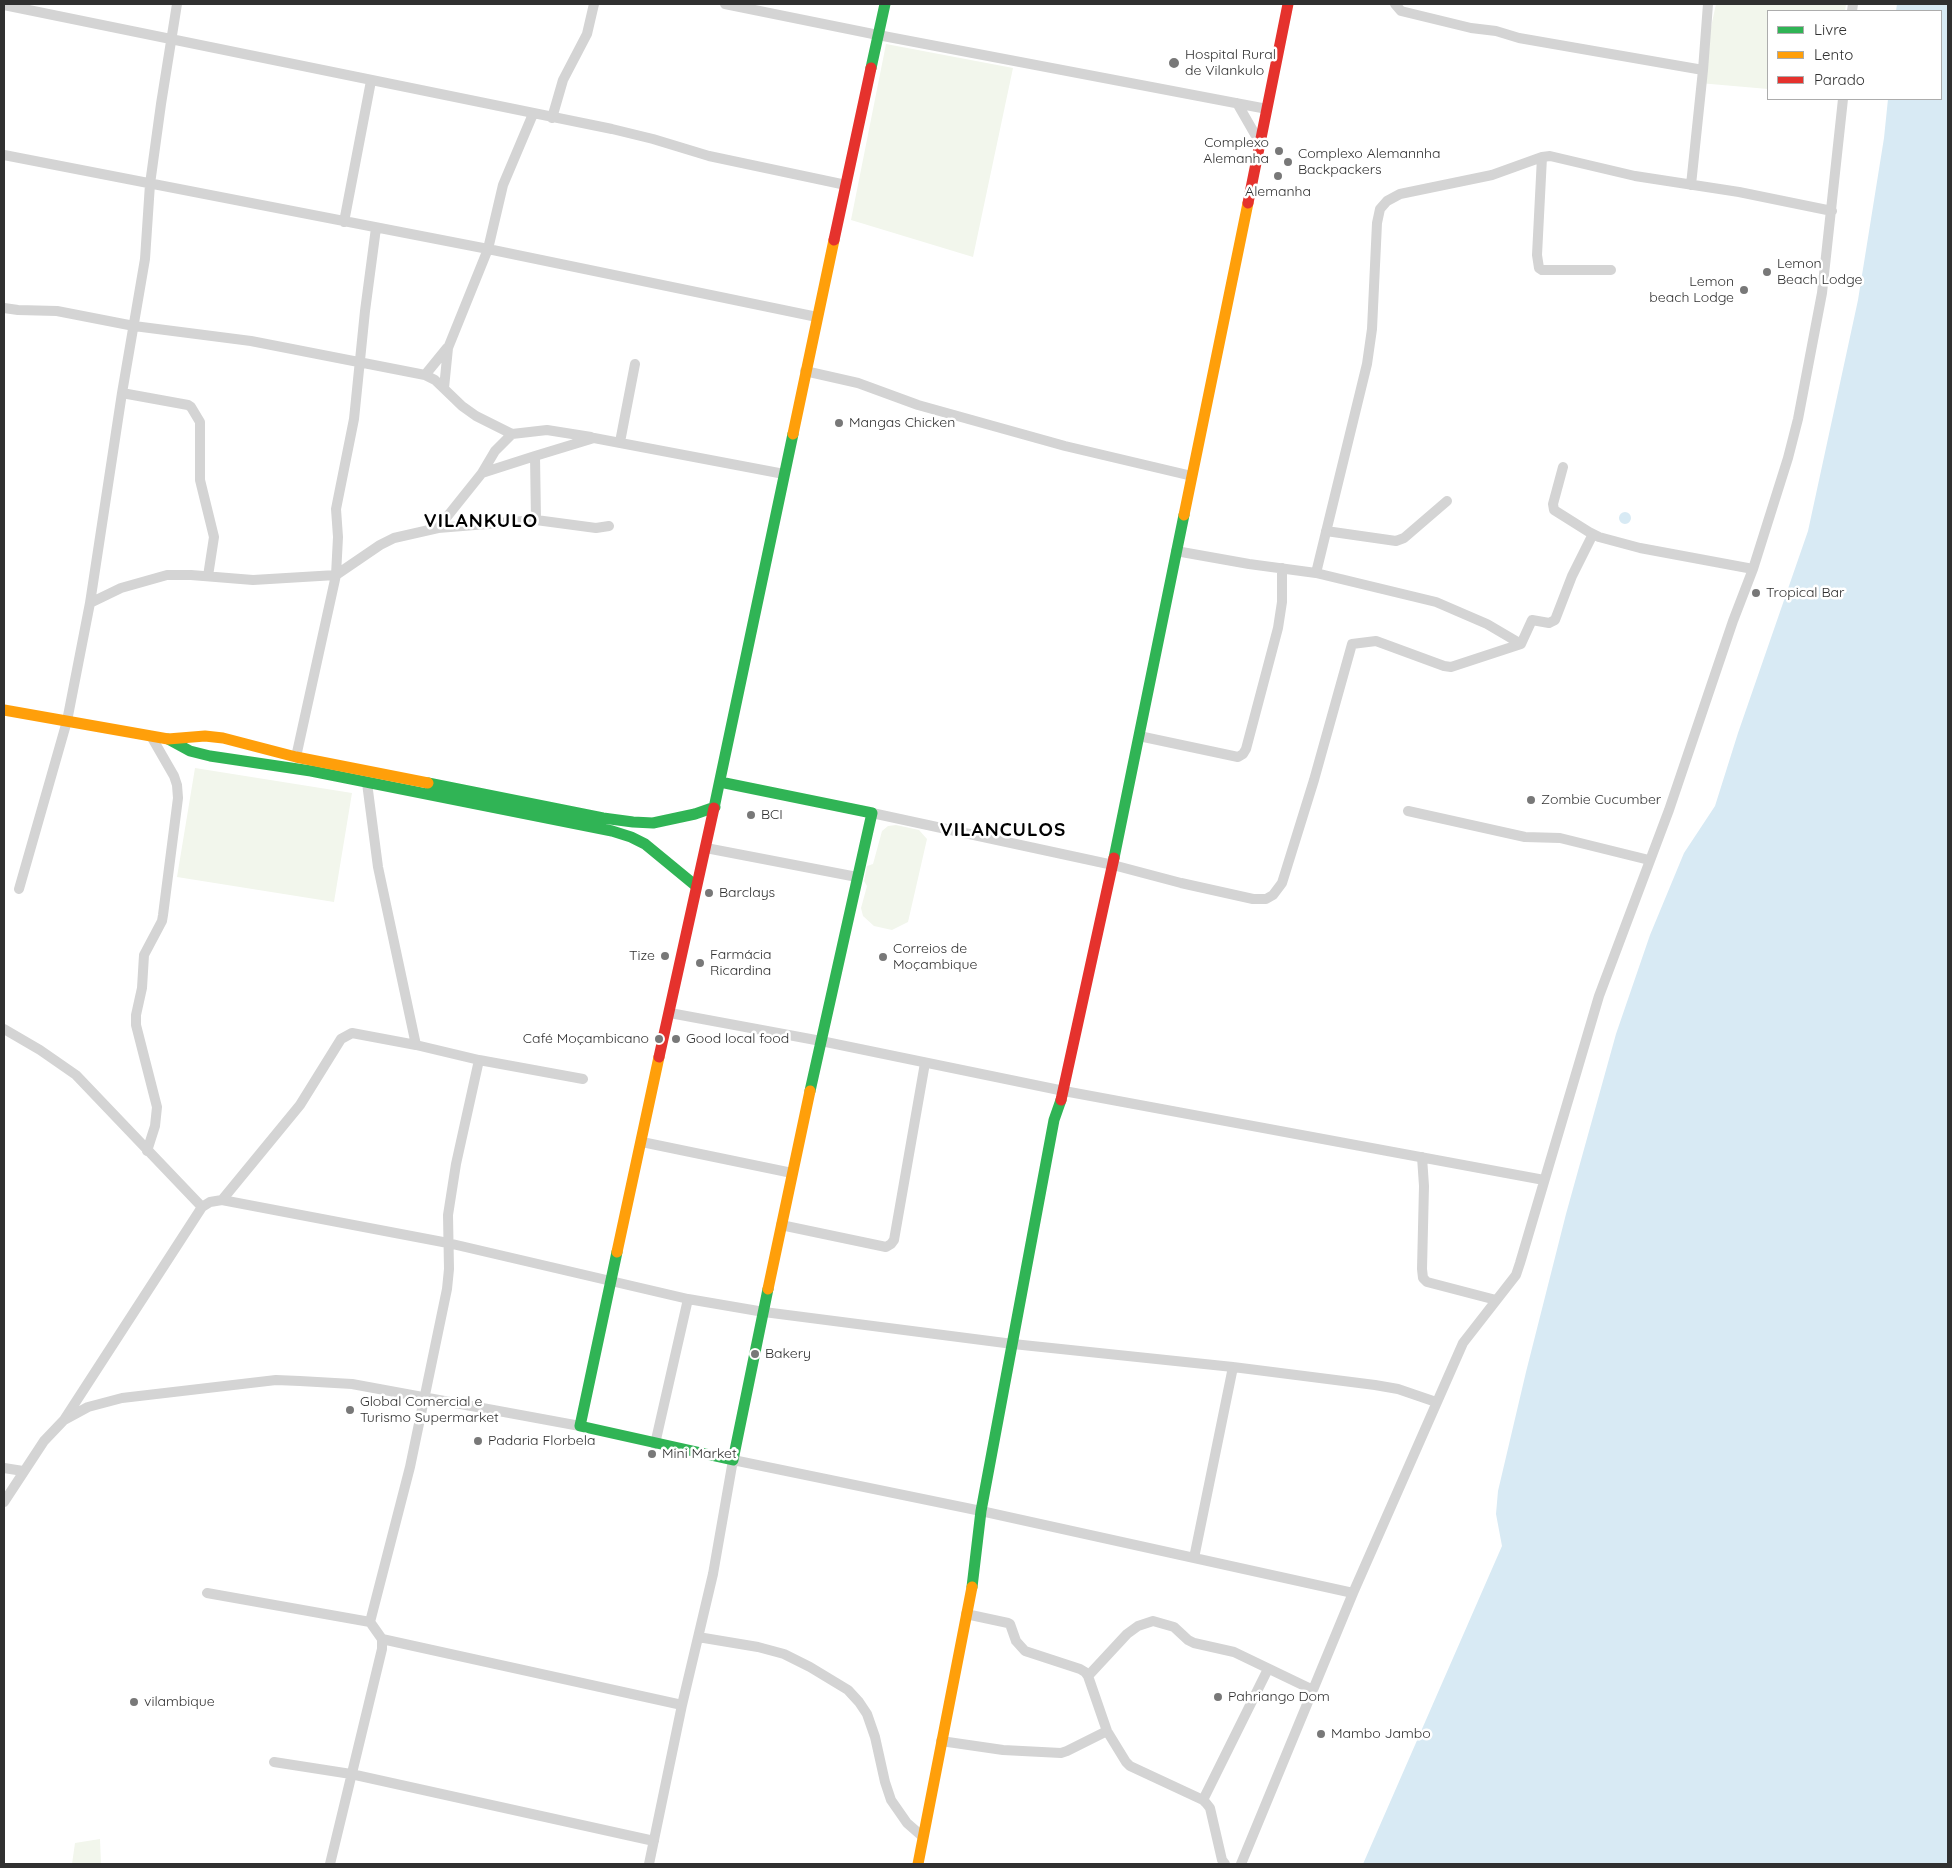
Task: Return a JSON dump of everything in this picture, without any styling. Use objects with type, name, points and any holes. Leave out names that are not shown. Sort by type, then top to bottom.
[{"type":"main road","points":[[720,782],[872,813],[792,1173],[733,1460],[580,1426],[696,886],[715,807],[720,782],[784,474],[805,371],[885,4]]},
{"type":"main road","points":[[918,1864],[973,1580],[982,1511],[1054,1120],[1064,1091],[1114,864],[1288,4]]},
{"type":"main road","points":[[4,710],[168,739],[207,736],[231,740],[296,757],[603,818],[633,822],[661,821],[695,814],[715,807]]},
{"type":"main road","points":[[203,754],[207,736]]},
{"type":"main road","points":[[168,739],[180,747],[227,759],[311,771],[612,831],[645,844],[696,886]]},
{"type":"main road","points":[[227,759],[231,740]]},
{"type":"street","points":[[19,890],[67,721],[90,603],[146,252],[150,184],[177,4]]},
{"type":"street","points":[[552,118],[563,80],[587,34],[594,4]]},
{"type":"street","points":[[725,4],[1267,109]]},
{"type":"street","points":[[1395,4],[1401,11],[1471,28],[1496,31],[1519,38],[1703,70]]},
{"type":"street","points":[[1691,185],[1708,4]]},
{"type":"street","points":[[4,5],[653,139],[709,156],[846,185]]},
{"type":"street","points":[[344,222],[371,81]]},
{"type":"street","points":[[1241,1864],[1353,1594],[1463,1343],[1516,1275],[1599,996],[1648,860],[1669,810],[1727,638],[1753,569],[1788,458],[1798,419],[1822,293],[1843,100]]},
{"type":"street","points":[[1237,103],[1260,142]]},
{"type":"street","points":[[444,388],[448,348],[488,249],[503,185],[533,114]]},
{"type":"street","points":[[4,155],[488,249],[817,317]]},
{"type":"street","points":[[1542,157],[1537,255],[1539,268],[1542,270],[1611,270]]},
{"type":"street","points":[[1316,574],[1368,364],[1372,329],[1377,223],[1380,209],[1387,201],[1400,194],[1492,175],[1542,157],[1558,157],[1626,174],[1739,192],[1832,211]]},
{"type":"street","points":[[296,757],[336,575],[338,537],[336,509],[354,418],[376,228]]},
{"type":"street","points":[[4,308],[57,311],[134,326],[250,341],[359,364],[425,375],[435,380],[462,406],[476,416],[512,434],[547,430],[620,442],[784,474]]},
{"type":"street","points":[[425,375],[448,348]]},
{"type":"street","points":[[620,442],[635,364]]},
{"type":"street","points":[[805,371],[858,383],[918,404],[1066,446],[1192,476]]},
{"type":"street","points":[[122,393],[188,405],[192,407],[200,422],[200,480],[214,537],[208,576]]},
{"type":"street","points":[[438,528],[482,473],[495,451],[512,434]]},
{"type":"street","points":[[482,473],[594,438]]},
{"type":"street","points":[[535,456],[536,520]]},
{"type":"street","points":[[1562,467],[1553,504],[1554,510],[1593,534],[1640,548],[1753,569]]},
{"type":"street","points":[[1326,531],[1396,541],[1404,538],[1446,501]]},
{"type":"street","points":[[90,603],[121,588],[167,575],[253,580],[336,575],[380,545],[394,538],[438,528],[536,520],[596,528],[609,526]]},
{"type":"street","points":[[872,813],[1114,864],[1181,883],[1253,899],[1266,899],[1274,895],[1282,883],[1314,780],[1352,644],[1376,642],[1451,667],[1521,644],[1532,620],[1549,622],[1555,620],[1572,576],[1593,534]]},
{"type":"street","points":[[1176,551],[1316,574],[1436,602],[1487,624],[1521,644]]},
{"type":"street","points":[[1139,736],[1238,757],[1243,754],[1246,749],[1278,628],[1282,602],[1282,568]]},
{"type":"street","points":[[148,1151],[155,1126],[157,1108],[136,1025],[136,1015],[142,988],[144,954],[162,921],[178,798],[174,776],[151,736]]},
{"type":"street","points":[[367,783],[378,867],[416,1045]]},
{"type":"street","points":[[1408,810],[1526,837],[1560,838],[1648,860]]},
{"type":"street","points":[[706,848],[857,877]]},
{"type":"street","points":[[670,1013],[1064,1091],[1544,1180]]},
{"type":"street","points":[[4,1029],[40,1050],[76,1075],[202,1207]]},
{"type":"street","points":[[222,1200],[300,1104],[341,1039],[352,1033],[416,1045],[479,1060],[583,1079]]},
{"type":"street","points":[[370,1622],[400,1510],[447,1289],[449,1269],[448,1215],[456,1164],[479,1060]]},
{"type":"street","points":[[781,1225],[886,1247],[891,1244],[894,1240],[925,1063]]},
{"type":"street","points":[[642,1142],[792,1173]]},
{"type":"street","points":[[1422,1157],[1424,1186],[1423,1278],[1427,1282],[1496,1300]]},
{"type":"street","points":[[4,1502],[23,1470],[44,1441],[64,1420],[202,1207],[210,1202],[222,1200],[448,1243],[688,1299],[764,1312],[1013,1344],[1233,1367],[1375,1385],[1398,1389],[1436,1402]]},
{"type":"street","points":[[655,1444],[688,1299]]},
{"type":"street","points":[[1194,1558],[1233,1367]]},
{"type":"street","points":[[64,1420],[88,1407],[122,1398],[276,1380],[352,1384],[580,1426]]},
{"type":"street","points":[[649,1864],[682,1705],[713,1574],[733,1460],[982,1511],[1353,1594]]},
{"type":"street","points":[[5,1468],[23,1470]]},
{"type":"street","points":[[207,1593],[370,1622],[382,1639],[382,1649],[330,1864]]},
{"type":"street","points":[[966,1614],[1008,1623],[1016,1641],[1025,1651],[1080,1669],[1088,1676],[1106,1731],[1130,1766],[1203,1800],[1210,1808],[1222,1860],[1225,1864]]},
{"type":"street","points":[[1088,1676],[1127,1634],[1138,1626],[1153,1621],[1174,1627],[1194,1643],[1234,1652],[1313,1690]]},
{"type":"street","points":[[698,1637],[758,1647],[784,1654],[848,1690],[867,1714],[875,1737],[891,1800],[906,1823],[923,1837]]},
{"type":"street","points":[[382,1639],[682,1705]]},
{"type":"street","points":[[1203,1800],[1268,1668]]},
{"type":"street","points":[[941,1741],[1003,1750],[1061,1753],[1106,1731]]},
{"type":"street","points":[[274,1762],[351,1774],[654,1841]]},
{"type":"shaded area","points":[[1716,4],[1846,4],[1845,10],[1767,10],[1767,89],[1699,83]]},
{"type":"shaded area","points":[[1897,4],[1948,4],[1948,1864],[1363,1864],[1502,1546],[1496,1514],[1498,1491],[1566,1214],[1616,1034],[1650,935],[1684,853],[1715,806],[1738,733],[1808,531],[1858,300],[1884,138],[1888,100],[1942,100],[1942,10],[1896,10]]},
{"type":"shaded area","points":[[886,44],[1013,68],[973,257],[851,220]]},
{"type":"shaded area","points":[[1627,512],[1630,513],[1630,523],[1623,524],[1620,523],[1619,516],[1620,513]]},
{"type":"shaded area","points":[[195,768],[352,793],[334,902],[177,877]]},
{"type":"shaded area","points":[[896,825],[919,830],[927,839],[908,922],[892,930],[874,926],[863,916],[861,908],[867,886],[864,881],[867,866],[873,864],[882,831],[888,826]]},
{"type":"shaded area","points":[[100,1839],[101,1864],[72,1864],[75,1843]]},
{"type":"traffic: fast","points":[[871,68],[885,4]]},
{"type":"traffic: fast","points":[[714,808],[793,434]]},
{"type":"traffic: fast","points":[[1114,858],[1184,515]]},
{"type":"traffic: fast","points":[[168,739],[190,751],[210,756],[311,771],[612,831],[645,844],[696,886]]},
{"type":"traffic: fast","points":[[720,782],[872,813],[810,1091]]},
{"type":"traffic: fast","points":[[428,783],[603,818],[633,822],[653,823],[695,814],[715,807]]},
{"type":"traffic: fast","points":[[972,1587],[981,1511],[1054,1120],[1061,1100]]},
{"type":"traffic: fast","points":[[617,1252],[580,1426],[733,1460],[768,1289]]},
{"type":"traffic: slow","points":[[1184,515],[1248,203]]},
{"type":"traffic: slow","points":[[793,434],[834,240]]},
{"type":"traffic: slow","points":[[4,710],[168,739],[205,736],[223,738],[296,757],[428,783]]},
{"type":"traffic: slow","points":[[617,1252],[659,1057]]},
{"type":"traffic: slow","points":[[768,1289],[810,1091]]},
{"type":"traffic: slow","points":[[918,1864],[972,1587]]},
{"type":"traffic: jam","points":[[1248,203],[1288,4]]},
{"type":"traffic: jam","points":[[834,240],[871,68]]},
{"type":"traffic: jam","points":[[659,1057],[714,808]]},
{"type":"traffic: jam","points":[[1061,1100],[1114,858]]},
{"type":"place","name":"Hospital Rural de Vilankulo","points":[[1174,63]]},
{"type":"place","name":"Complexo Alemanha","points":[[1279,151]]},
{"type":"place","name":"Complexo Alemannha Backpackers","points":[[1288,162]]},
{"type":"place","name":"Alemanha","points":[[1278,176]]},
{"type":"place","name":"Lemon Beach Lodge","points":[[1767,272]]},
{"type":"place","name":"Lemon beach Lodge","points":[[1744,290]]},
{"type":"place","name":"Mangas Chicken","points":[[839,423]]},
{"type":"place","name":"Tropical Bar","points":[[1756,593]]},
{"type":"place","name":"Zombie Cucumber","points":[[1531,800]]},
{"type":"place","name":"BCI","points":[[751,815]]},
{"type":"place","name":"Barclays","points":[[709,893]]},
{"type":"place","name":"Tize","points":[[665,956]]},
{"type":"place","name":"Correios de Moçambique","points":[[883,957]]},
{"type":"place","name":"Farmácia Ricardina","points":[[700,963]]},
{"type":"place","name":"Café Moçambicano","points":[[659,1039]]},
{"type":"place","name":"Good local food","points":[[676,1039]]},
{"type":"place","name":"Bakery","points":[[755,1354]]},
{"type":"place","name":"Global Comercial e Turismo Supermarket","points":[[350,1410]]},
{"type":"place","name":"Padaria Florbela","points":[[478,1441]]},
{"type":"place","name":"Mini Market","points":[[652,1454]]},
{"type":"place","name":"Pahriango Dom","points":[[1218,1697]]},
{"type":"place","name":"vilambique","points":[[134,1702]]},
{"type":"place","name":"Mambo Jambo","points":[[1321,1734]]},
{"type":"district","name":"VILANKULO","points":[[481,521]]},
{"type":"district","name":"VILANCULOS","points":[[1003,830]]}]
